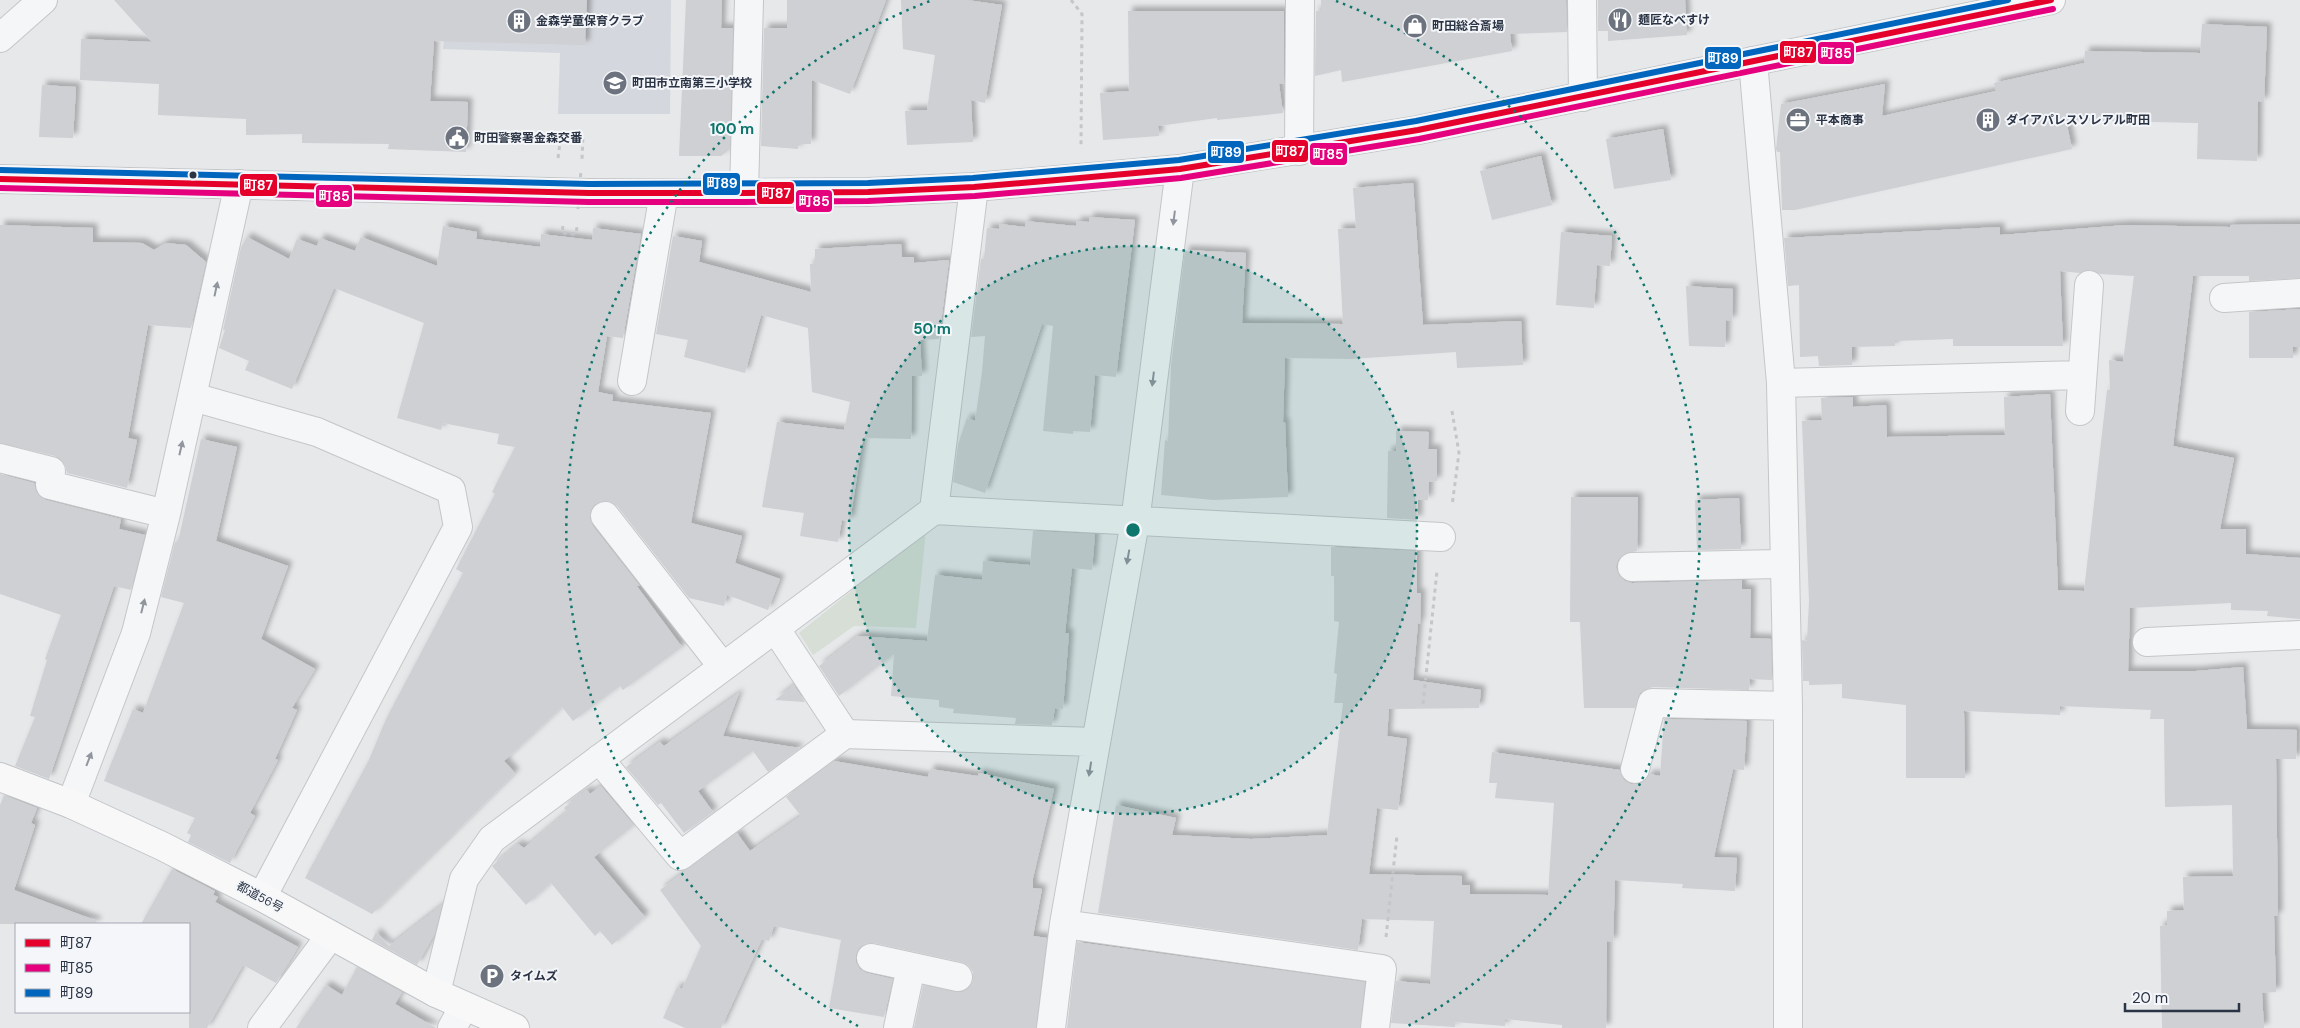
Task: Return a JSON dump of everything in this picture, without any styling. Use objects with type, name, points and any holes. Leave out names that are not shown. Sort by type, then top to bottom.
[{"type":"main road","points":[[0,179],[744,194],[868,192],[1080,178],[1180,169],[1298,151],[1583,97],[2051,0]]},
{"type":"main road","name":"都道56号","points":[[0,777],[71,804],[162,846],[262,897],[436,993],[458,1017],[515,1028]]},
{"type":"street","points":[[0,38],[44,0]]},
{"type":"street","points":[[744,194],[749,0]]},
{"type":"street","points":[[1298,151],[1300,0]]},
{"type":"street","points":[[1582,0],[1583,97]]},
{"type":"street","points":[[1753,62],[1781,383],[1788,706],[1788,1028]]},
{"type":"street","points":[[1051,1028],[1064,924],[1135,522],[1180,169]]},
{"type":"street","points":[[71,804],[136,633],[193,397],[239,184]]},
{"type":"street","points":[[934,510],[974,186]]},
{"type":"street","points":[[632,381],[664,193]]},
{"type":"street","points":[[2080,411],[2089,285]]},
{"type":"street","points":[[2224,298],[2300,293]]},
{"type":"street","points":[[1781,383],[2082,375]]},
{"type":"street","points":[[193,397],[317,432],[451,490],[458,527],[262,897]]},
{"type":"street","points":[[0,458],[51,471],[50,485],[166,514]]},
{"type":"street","points":[[436,993],[464,879],[492,839],[934,510],[1441,537]]},
{"type":"street","points":[[605,516],[723,666]]},
{"type":"street","points":[[1632,567],[1786,564]]},
{"type":"street","points":[[775,628],[845,734]]},
{"type":"street","points":[[2147,642],[2300,636]]},
{"type":"street","points":[[1635,769],[1652,703],[1788,706]]},
{"type":"street","points":[[599,759],[680,856],[845,734],[1095,742]]},
{"type":"street","points":[[1064,924],[1382,969],[1375,1028]]},
{"type":"street","points":[[262,1028],[330,936]]},
{"type":"street","points":[[871,958],[958,977]]},
{"type":"street","points":[[898,1028],[911,966]]},
{"type":"path","points":[[1070,0],[1082,14],[1080,178]]},
{"type":"path","points":[[555,191],[561,135],[583,136],[578,209]]},
{"type":"path","points":[[1382,969],[1397,836]]},
{"type":"shaded area","name":"町田市立南第三小学校","points":[[447,0],[671,0],[670,114],[558,114],[560,53],[443,49]]},
{"type":"shaded area","points":[[926,531],[916,628],[854,626],[813,655],[799,633]]},
{"type":"building","points":[[114,0],[587,0],[585,45],[434,41],[430,101],[468,102],[466,152],[388,149],[389,144],[302,143],[302,134],[246,135],[246,119],[158,115],[159,84],[80,80],[81,39],[152,42]]},
{"type":"building","points":[[686,0],[722,0],[721,28],[733,28],[730,149],[721,156],[679,156]]},
{"type":"building","points":[[787,0],[886,0],[850,94],[812,80],[811,144],[798,144],[798,149],[761,146],[764,28],[787,28]]},
{"type":"building","points":[[901,0],[967,0],[1002,5],[985,103],[971,100],[973,142],[907,145],[905,111],[927,110],[935,55],[903,49]]},
{"type":"building","name":"町田総合斎場","points":[[1321,0],[1566,0],[1567,32],[1510,34],[1512,51],[1342,82],[1341,70],[1315,76],[1316,11],[1321,11]]},
{"type":"building","points":[[1598,0],[1685,0],[1687,35],[1608,41],[1608,31],[1598,31]]},
{"type":"building","points":[[1128,11],[1284,11],[1284,83],[1279,84],[1283,113],[1217,120],[1217,118],[1158,126],[1159,136],[1103,140],[1100,93],[1129,91]]},
{"type":"building","points":[[2202,24],[2267,27],[2264,102],[2258,101],[2257,161],[2197,159],[2198,123],[2066,120],[2072,149],[1795,210],[1782,210],[1780,152],[1777,152],[1776,149],[1781,104],[1885,84],[1882,116],[1996,91],[1994,83],[2084,63],[2085,51],[2200,53]]},
{"type":"building","points":[[42,85],[76,87],[73,138],[39,137]]},
{"type":"building","points":[[1663,129],[1671,180],[1614,189],[1606,139]]},
{"type":"building","points":[[1541,156],[1552,205],[1492,220],[1480,171]]},
{"type":"building","points":[[1413,183],[1423,325],[1521,321],[1523,365],[1457,368],[1456,352],[1351,359],[1285,358],[1283,422],[1285,422],[1288,497],[1213,500],[1161,495],[1165,440],[1168,441],[1171,365],[1185,250],[1246,253],[1242,323],[1343,324],[1338,229],[1356,228],[1353,188]]},
{"type":"building","points":[[1089,217],[1135,220],[1116,377],[1095,375],[1090,432],[1073,431],[1073,434],[1043,431],[1053,326],[1042,324],[985,493],[953,482],[958,444],[967,418],[975,421],[982,372],[985,336],[971,337],[987,228],[999,229],[1000,224],[1025,227],[1025,221],[1076,226],[1077,221],[1089,222]]},
{"type":"building","points":[[2300,224],[2300,278],[2249,281],[2249,276],[2193,276],[2173,446],[2234,458],[2220,529],[2246,529],[2246,554],[2300,558],[2300,619],[2267,616],[2268,611],[2231,610],[2231,603],[2130,608],[2128,671],[2196,671],[2243,667],[2247,729],[2297,730],[2296,759],[2276,759],[2278,916],[2274,916],[2276,992],[2262,993],[2264,1028],[2162,1028],[2160,926],[2167,925],[2167,911],[2184,910],[2183,877],[2233,876],[2232,805],[2165,807],[2164,719],[2150,719],[2151,710],[2060,706],[2060,715],[1964,711],[1965,778],[1906,778],[1906,705],[1842,698],[1842,684],[1809,685],[1809,681],[1803,681],[1802,640],[1807,641],[1809,601],[1802,421],[1822,420],[1821,398],[1853,397],[1853,407],[1886,405],[1887,437],[2005,435],[2004,397],[2050,394],[2058,590],[2084,591],[2107,390],[2110,390],[2109,360],[2123,362],[2134,276],[2100,274],[2091,270],[2080,273],[2060,271],[2063,346],[1953,346],[1953,339],[1895,341],[1895,346],[1852,347],[1852,365],[1819,366],[1818,356],[1800,357],[1799,285],[1788,286],[1784,238],[2000,227],[2000,235],[2126,225],[2230,227],[2230,225]]},
{"type":"building","points":[[0,225],[93,228],[93,242],[142,243],[154,250],[166,243],[186,245],[206,262],[191,328],[148,325],[128,438],[137,440],[127,488],[67,473],[65,465],[55,456],[0,443]]},
{"type":"building","points":[[443,226],[477,232],[476,239],[540,247],[541,234],[592,240],[593,228],[641,234],[623,338],[607,336],[598,392],[613,395],[612,401],[711,413],[691,523],[742,536],[735,563],[780,579],[768,610],[727,595],[724,606],[689,598],[617,506],[611,502],[603,501],[595,504],[591,510],[590,518],[593,526],[640,586],[636,585],[682,647],[623,690],[620,686],[573,721],[562,707],[504,761],[515,773],[372,914],[305,878],[368,762],[386,719],[463,573],[456,569],[495,494],[492,492],[515,447],[497,444],[499,434],[443,423],[441,430],[397,418],[424,323],[334,288],[292,389],[245,370],[249,361],[219,348],[225,330],[223,330],[241,247],[247,237],[289,259],[297,239],[317,246],[320,238],[355,251],[361,237],[437,266]]},
{"type":"building","points":[[1561,232],[1612,236],[1610,266],[1597,265],[1594,308],[1556,305]]},
{"type":"building","points":[[673,236],[702,241],[699,262],[811,292],[810,264],[815,263],[815,249],[901,244],[902,257],[914,257],[914,263],[949,260],[939,339],[920,340],[922,376],[912,376],[911,439],[863,438],[850,521],[842,520],[838,542],[800,536],[804,513],[762,507],[777,422],[844,430],[850,402],[812,392],[808,328],[761,315],[745,373],[684,357],[688,340],[656,334]]},
{"type":"building","points":[[1686,286],[1733,289],[1732,321],[1726,320],[1725,347],[1689,346]]},
{"type":"building","points":[[2300,309],[2300,347],[2293,347],[2293,358],[2249,358],[2249,312]]},
{"type":"building","points":[[1396,431],[1429,432],[1428,449],[1437,449],[1437,481],[1429,482],[1428,500],[1418,500],[1418,520],[1387,518],[1388,451],[1396,451]]},
{"type":"building","points":[[201,439],[237,447],[216,541],[288,566],[261,639],[315,669],[292,708],[297,710],[275,759],[278,760],[250,813],[255,816],[230,863],[188,842],[191,835],[187,833],[195,818],[104,781],[133,709],[143,713],[184,603],[161,597],[175,542],[178,542]]},
{"type":"building","points":[[0,474],[34,483],[36,491],[46,500],[121,519],[119,529],[145,535],[131,590],[114,586],[49,779],[15,766],[35,717],[30,716],[47,660],[45,659],[61,615],[0,594]]},
{"type":"building","points":[[1571,497],[1638,497],[1637,551],[1624,554],[1618,560],[1616,567],[1619,575],[1625,581],[1632,583],[1742,580],[1742,589],[1751,589],[1750,638],[1771,639],[1772,680],[1750,679],[1749,690],[1652,687],[1640,693],[1635,708],[1584,708],[1580,622],[1570,622]]},
{"type":"building","points":[[1739,498],[1741,549],[1697,550],[1695,500]]},
{"type":"building","points":[[1033,531],[1095,534],[1092,570],[1072,568],[1065,633],[1069,633],[1063,709],[1055,708],[1052,725],[1015,724],[1016,718],[953,713],[954,709],[939,707],[939,700],[891,696],[894,654],[839,696],[819,666],[858,636],[927,641],[935,575],[982,580],[983,561],[1030,565]]},
{"type":"building","points":[[1331,547],[1417,551],[1417,593],[1421,593],[1420,624],[1418,623],[1413,680],[1481,690],[1479,708],[1389,709],[1387,736],[1407,739],[1398,810],[1377,808],[1369,874],[1462,876],[1462,885],[1470,885],[1470,894],[1548,895],[1554,803],[1495,798],[1497,783],[1489,783],[1492,752],[1620,770],[1624,780],[1631,784],[1639,784],[1646,780],[1649,774],[1660,776],[1664,719],[1747,721],[1744,770],[1733,769],[1714,857],[1737,858],[1735,891],[1682,888],[1683,884],[1615,880],[1613,942],[1607,941],[1606,1028],[1562,1028],[1562,1025],[1505,1019],[1505,1026],[1455,1022],[1455,1027],[1391,1023],[1396,981],[1430,984],[1434,921],[1362,919],[1358,950],[1098,913],[1116,805],[1176,818],[1172,835],[1251,839],[1327,835],[1343,703],[1334,703],[1337,674],[1334,673],[1339,622],[1334,621],[1334,576],[1331,576]]},
{"type":"building","points":[[794,685],[805,702],[775,700]]},
{"type":"building","points":[[739,693],[723,736],[800,748],[768,772],[753,751],[698,791],[713,812],[684,833],[661,803],[658,805],[626,767],[660,742],[664,746]]},
{"type":"building","points":[[834,761],[928,777],[930,769],[978,776],[979,773],[1054,789],[1033,878],[1033,888],[1042,889],[1033,936],[1047,938],[1036,1028],[914,1028],[923,985],[962,992],[969,988],[973,981],[973,972],[968,965],[961,962],[874,943],[866,943],[859,948],[856,962],[860,969],[867,973],[893,979],[884,1017],[829,1008],[841,940],[774,926],[769,941],[762,939],[721,1028],[685,1028],[663,1018],[677,987],[682,989],[701,946],[660,890],[737,833],[750,851],[801,816],[786,797]]},
{"type":"building","points":[[601,786],[634,825],[594,857],[645,917],[612,945],[600,931],[595,936],[551,883],[526,905],[492,866],[518,844],[524,848],[567,812],[564,808],[587,790],[590,794]]},
{"type":"building","points":[[4,795],[37,808],[31,823],[35,825],[14,890],[97,921],[96,923],[0,924],[0,805]]},
{"type":"building","points":[[172,869],[215,891],[213,895],[218,897],[215,902],[298,947],[276,983],[243,965],[207,1028],[189,1028],[190,923],[142,923]]},
{"type":"building","points":[[442,905],[435,933],[417,965],[372,940],[376,932],[389,946]]},
{"type":"building","points":[[1077,942],[1365,982],[1360,1028],[1067,1028]]},
{"type":"building","points":[[357,967],[402,992],[395,1004],[436,1028],[296,1028],[326,985],[342,995]]},
{"type":"transit line","name":"町89","points":[[0,170],[589,184],[868,183],[973,178],[1179,160],[1416,121],[2008,0]]},
{"type":"transit line","name":"町87","points":[[0,179],[589,193],[744,193],[868,192],[974,187],[1080,178],[1180,169],[1418,130],[2051,0]]},
{"type":"transit line","name":"町85","points":[[0,188],[589,202],[744,202],[868,201],[975,196],[1081,187],[1181,178],[1419,139],[2053,9]]},
{"type":"place","name":"麺匠なべすけ","points":[[1620,20]]},
{"type":"place","name":"金森学童保育クラブ","points":[[519,21]]},
{"type":"place","name":"町田総合斎場","points":[[1415,26]]},
{"type":"place","name":"町田市立南第三小学校","points":[[615,83]]},
{"type":"place","name":"平本商事","points":[[1798,120]]},
{"type":"place","name":"ダイアパレスソレアル町田","points":[[1988,120]]},
{"type":"place","name":"町田警察署金森交番","points":[[457,138]]},
{"type":"place","name":"タイムズ","points":[[492,976]]}]
